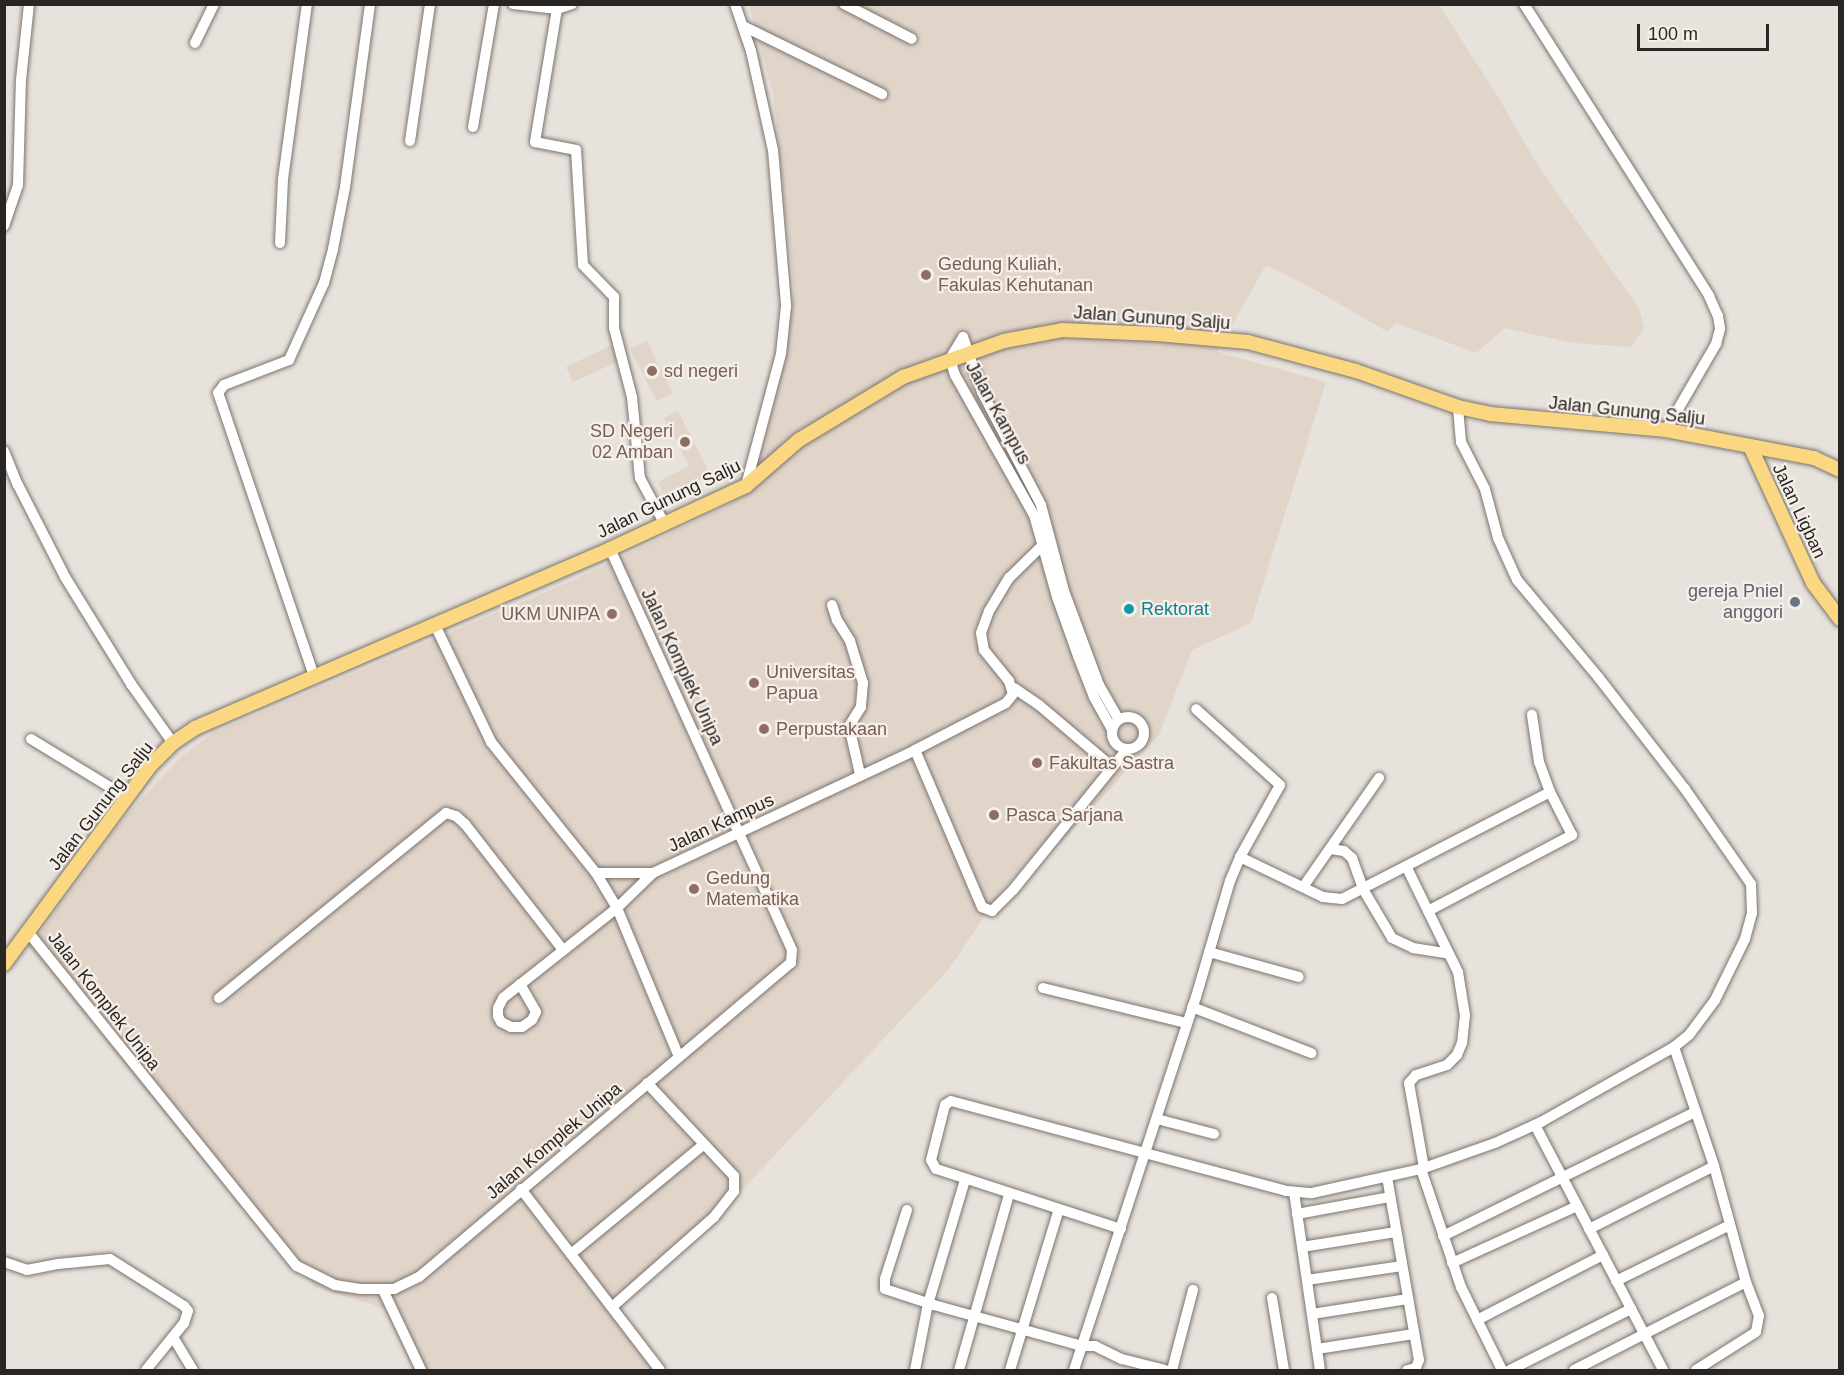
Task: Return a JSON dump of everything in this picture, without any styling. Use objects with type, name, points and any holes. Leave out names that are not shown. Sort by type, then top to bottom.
[{"type":"main road","name":"Jalan Gunung Salju","points":[[4,964],[126,797],[173,742],[213,718],[610,549],[746,486],[799,440],[843,411],[903,377],[969,352],[1036,333],[1062,330],[1146,333],[1248,342],[1356,371],[1458,407],[1517,418],[1666,430],[1821,460],[1839,470]]},
{"type":"main road","name":"Jalan Ligban","points":[[1750,446],[1813,583],[1839,619]]},
{"type":"street","points":[[4,226],[18,185],[21,80],[29,4]]},
{"type":"street","points":[[195,43],[214,4]]},
{"type":"street","points":[[279,243],[283,179],[307,4]]},
{"type":"street","points":[[315,676],[218,393],[224,385],[289,360],[324,283],[340,214],[369,4]]},
{"type":"street","points":[[410,141],[430,4]]},
{"type":"street","points":[[473,127],[494,4]]},
{"type":"street","points":[[513,4],[564,6],[535,142],[576,150],[583,265],[614,297],[614,328],[632,397],[640,478],[664,524]]},
{"type":"street","points":[[735,4],[743,26],[773,150],[786,306],[781,354],[746,486]]},
{"type":"street","points":[[844,4],[912,39]]},
{"type":"street","points":[[1524,4],[1709,296],[1718,316],[1720,329],[1716,344],[1666,430]]},
{"type":"street","points":[[743,26],[882,94]]},
{"type":"street","name":"Jalan Kampus","points":[[969,352],[982,392],[1041,505],[1046,541],[1067,612],[1115,743],[1127,750]]},
{"type":"street","name":"Jalan Kampus","points":[[950,359],[960,386],[1019,485],[1046,541]]},
{"type":"street","points":[[1121,1229],[936,1170],[931,1160],[945,1105],[951,1101],[1294,1192],[1312,1193],[1423,1168],[1535,1125],[1674,1047],[1689,1035],[1715,1000],[1745,939],[1752,913],[1751,884],[1671,771],[1599,678],[1517,580],[1498,538],[1485,489],[1461,442],[1458,407]]},
{"type":"street","points":[[4,451],[18,485],[65,577],[131,684],[173,742]]},
{"type":"street","points":[[1046,541],[1009,578],[995,600],[981,633],[984,650],[1014,688],[1039,705],[1112,767]]},
{"type":"street","name":"Jalan Komplek Unipa","points":[[28,932],[297,1266],[335,1285],[383,1290],[393,1289],[419,1277],[647,1083],[786,969],[792,958],[792,950],[740,833],[610,549]]},
{"type":"street","points":[[1026,561],[1052,562]]},
{"type":"street","points":[[832,605],[837,620],[850,641],[863,682],[861,707],[849,726],[860,774]]},
{"type":"street","points":[[435,625],[491,742],[596,873],[616,908],[679,1058]]},
{"type":"street","name":"Jalan Kampus","points":[[1091,677],[1119,720]]},
{"type":"street","name":"Jalan Kampus","points":[[520,984],[616,908],[652,873],[915,750],[1006,703],[1013,694],[1014,688]]},
{"type":"street","points":[[1074,1371],[1187,1023],[1230,881],[1240,857],[1280,785],[1196,709]]},
{"type":"street","points":[[1428,911],[1572,835],[1550,792],[1539,762],[1532,715]]},
{"type":"street","points":[[915,750],[982,907],[988,912],[997,908],[1013,890],[1127,750],[1135,748],[1141,742],[1143,730],[1133,718],[1119,720],[1112,730]]},
{"type":"street","points":[[31,739],[126,797]]},
{"type":"street","points":[[1303,887],[1379,778]]},
{"type":"street","points":[[1240,857],[1303,887],[1334,899],[1342,899],[1550,792]]},
{"type":"street","points":[[219,998],[446,813],[456,816],[465,824],[562,950]]},
{"type":"street","points":[[1330,849],[1340,849],[1349,854],[1363,889],[1392,938],[1413,948],[1449,954]]},
{"type":"street","points":[[1406,866],[1458,972],[1465,1016],[1462,1043],[1457,1054],[1447,1065],[1416,1075],[1409,1083],[1423,1168],[1452,1263],[1476,1320],[1502,1371]]},
{"type":"street","points":[[596,873],[652,873]]},
{"type":"street","points":[[1209,952],[1299,977]]},
{"type":"street","points":[[1043,988],[1187,1023]]},
{"type":"street","points":[[1192,1007],[1311,1053]]},
{"type":"street","points":[[1674,1047],[1714,1166],[1746,1282],[1760,1316],[1756,1332],[1696,1371]]},
{"type":"street","points":[[612,1307],[714,1217],[734,1191],[734,1176],[647,1083]]},
{"type":"street","points":[[1443,1236],[1695,1112]]},
{"type":"street","points":[[1156,1119],[1214,1134]]},
{"type":"street","points":[[1535,1125],[1663,1371]]},
{"type":"street","points":[[570,1254],[703,1145]]},
{"type":"street","points":[[1589,1229],[1714,1166]]},
{"type":"street","points":[[1387,1177],[1419,1363],[1416,1368],[1407,1371]]},
{"type":"street","points":[[915,1371],[928,1304],[965,1180]]},
{"type":"street","points":[[521,1189],[660,1371]]},
{"type":"street","points":[[1294,1192],[1320,1371]]},
{"type":"street","points":[[960,1371],[1009,1194]]},
{"type":"street","points":[[1297,1214],[1390,1197]]},
{"type":"street","points":[[1452,1263],[1577,1206]]},
{"type":"street","points":[[1010,1371],[1059,1209]]},
{"type":"street","points":[[907,1210],[884,1286],[889,1292],[1082,1346],[1095,1346],[1114,1356],[1165,1371]]},
{"type":"street","points":[[1616,1281],[1730,1225]]},
{"type":"street","points":[[1302,1247],[1396,1232]]},
{"type":"street","points":[[1476,1320],[1603,1255]]},
{"type":"street","points":[[4,1262],[27,1270],[58,1264],[115,1261],[184,1306],[187,1316],[146,1370]]},
{"type":"street","points":[[1306,1280],[1402,1266]]},
{"type":"street","points":[[1575,1371],[1746,1282]]},
{"type":"street","points":[[383,1290],[421,1371]]},
{"type":"street","points":[[1172,1371],[1193,1290]]},
{"type":"street","points":[[1272,1298],[1284,1371]]},
{"type":"street","points":[[1312,1314],[1408,1299]]},
{"type":"street","points":[[1510,1371],[1631,1309]]},
{"type":"street","points":[[1317,1349],[1414,1334]]},
{"type":"street","points":[[173,1337],[193,1371]]},
{"type":"shaded area","name":"Universitas Papua","points":[[749,5],[1439,5],[1497,95],[1540,169],[1639,308],[1644,328],[1631,347],[1573,343],[1505,328],[1476,353],[1396,323],[1388,332],[1310,287],[1266,265],[1217,352],[1326,382],[1251,623],[1192,650],[1159,735],[1061,843],[1044,842],[998,896],[948,970],[742,1190],[621,1308],[655,1370],[414,1370],[384,1308],[315,1287],[258,1228],[29,948],[122,820],[182,756],[213,733],[574,580],[732,503],[766,435],[783,367],[794,290],[773,93]]},
{"type":"shaded area","name":"sd negeri","points":[[647,341],[673,393],[657,401],[630,349]]},
{"type":"shaded area","name":"sd negeri","points":[[612,345],[621,360],[573,382],[566,367]]},
{"type":"shaded area","name":"SD Negeri 02 Amban","points":[[678,411],[710,474],[665,497],[658,482],[689,466],[664,418]]},
{"type":"place","name":"Gedung Kuliah, Fakulas Kehutanan","points":[[926,275]]},
{"type":"place","name":"sd negeri","points":[[652,371]]},
{"type":"place","name":"SD Negeri 02 Amban","points":[[685,442]]},
{"type":"place","name":"gereja Pniel anggori","points":[[1795,602]]},
{"type":"place","name":"Rektorat","points":[[1129,609]]},
{"type":"place","name":"UKM UNIPA","points":[[612,614]]},
{"type":"place","name":"Universitas Papua","points":[[754,683]]},
{"type":"place","name":"Perpustakaan","points":[[764,729]]},
{"type":"place","name":"Fakultas Sastra","points":[[1037,763]]},
{"type":"place","name":"Pasca Sarjana","points":[[994,815]]},
{"type":"place","name":"Gedung Matematika","points":[[694,889]]}]
